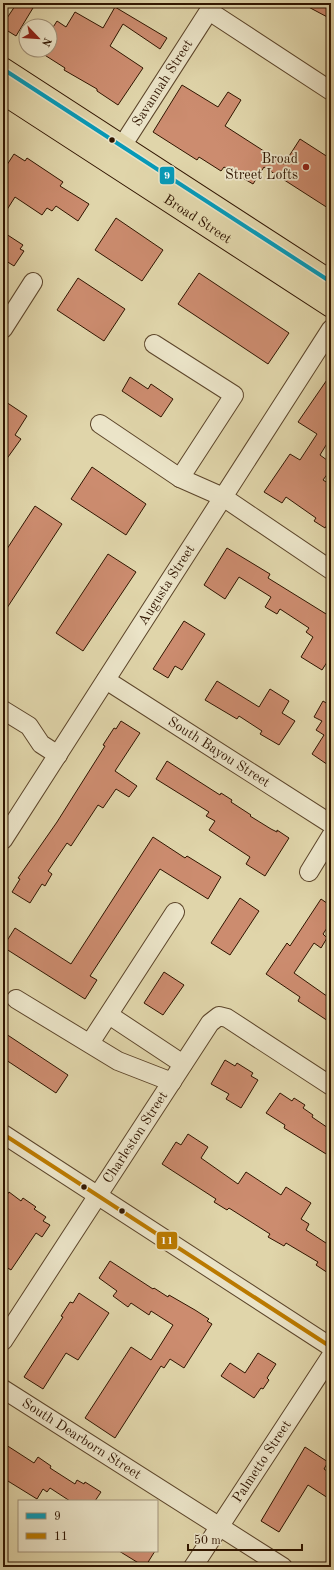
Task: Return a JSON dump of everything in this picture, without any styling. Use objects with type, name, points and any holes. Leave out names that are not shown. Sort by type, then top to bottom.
[{"type":"main road","points":[[3,69],[117,154],[331,282]]},
{"type":"main road","name":"Broad Street","points":[[3,93],[117,154],[331,306]]},
{"type":"street","points":[[211,7],[331,91]]},
{"type":"street","name":"Savannah Street","points":[[117,154],[211,7]]},
{"type":"street","points":[[3,329],[33,282]]},
{"type":"street","name":"Augusta Street","points":[[3,840],[331,329]]},
{"type":"street","points":[[154,344],[234,395],[180,478]]},
{"type":"street","points":[[100,424],[180,478],[223,497],[331,570]]},
{"type":"street","name":"South Bayou Street","points":[[106,680],[331,824]]},
{"type":"street","points":[[3,710],[29,726],[41,744],[58,755]]},
{"type":"street","points":[[309,872],[331,836]]},
{"type":"street","points":[[90,1043],[174,912]]},
{"type":"street","points":[[16,999],[118,1061],[172,1082]]},
{"type":"street","points":[[108,1015],[183,1064]]},
{"type":"street","name":"Charleston Street","points":[[3,1341],[210,1023],[219,1016],[227,1018],[331,1086]]},
{"type":"street","points":[[3,1134],[331,1347]]},
{"type":"street","name":"Palmetto Street","points":[[194,1567],[331,1356]]},
{"type":"street","name":"South Dearborn Street","points":[[3,1389],[219,1528],[283,1567]]},
{"type":"building","points":[[17,3],[36,3],[27,18],[18,18],[18,33],[16,36],[3,28],[3,24]]},
{"type":"building","points":[[301,3],[331,3],[331,19]]},
{"type":"building","points":[[115,7],[167,38],[160,49],[123,24],[110,46],[143,68],[118,105],[97,91],[97,89],[64,70],[65,68],[49,58],[58,58],[58,22],[66,27],[75,12],[103,28]]},
{"type":"building","points":[[182,85],[218,107],[228,92],[241,100],[225,126],[284,164],[300,139],[331,159],[331,210],[264,167],[253,184],[224,167],[221,171],[199,157],[197,160],[153,132]]},
{"type":"building","points":[[14,154],[25,161],[27,158],[63,182],[60,186],[89,204],[78,221],[56,206],[52,211],[47,208],[42,215],[15,197],[3,216],[3,171]]},
{"type":"building","points":[[116,218],[163,250],[142,281],[95,250]]},
{"type":"building","points":[[3,232],[23,245],[20,249],[24,251],[14,266],[3,259]]},
{"type":"building","points":[[199,273],[289,333],[268,364],[178,304]]},
{"type":"building","points":[[78,278],[125,309],[104,341],[57,310]]},
{"type":"building","points":[[331,374],[331,437],[320,455],[331,463],[331,469],[323,480],[331,485],[331,519],[325,528],[314,521],[316,518],[286,497],[282,503],[264,492],[290,454],[300,460],[317,434],[298,422]]},
{"type":"building","points":[[130,377],[148,389],[151,384],[173,399],[161,417],[122,391]]},
{"type":"building","points":[[3,400],[27,416],[15,435],[21,439],[3,464]]},
{"type":"building","points":[[92,467],[146,504],[126,535],[71,499]]},
{"type":"building","points":[[35,506],[62,524],[3,614],[3,555]]},
{"type":"building","points":[[227,548],[270,574],[268,578],[331,617],[331,656],[322,670],[301,657],[313,637],[306,632],[309,628],[280,609],[277,614],[265,607],[271,597],[239,577],[225,599],[204,585]]},
{"type":"building","points":[[108,554],[136,572],[83,651],[56,633]]},
{"type":"building","points":[[184,621],[205,634],[182,670],[175,666],[168,678],[153,669]]},
{"type":"building","points":[[217,681],[259,707],[270,689],[289,701],[282,713],[295,721],[279,745],[260,734],[262,731],[239,716],[237,719],[205,700]]},
{"type":"building","points":[[323,701],[331,706],[331,767],[312,754],[324,735],[316,730],[322,721],[314,717]]},
{"type":"building","points":[[121,721],[140,733],[115,771],[137,786],[129,797],[116,789],[103,808],[98,805],[71,846],[67,843],[48,871],[52,874],[45,886],[42,884],[30,903],[12,892],[20,879],[18,878],[57,822],[105,746],[103,745],[114,728],[116,729]]},
{"type":"building","points":[[167,761],[220,795],[221,793],[232,800],[231,802],[251,815],[250,816],[289,838],[265,876],[246,864],[250,857],[209,830],[215,821],[206,816],[209,812],[156,779]]},
{"type":"building","points":[[153,837],[185,858],[187,856],[221,877],[208,899],[160,869],[90,976],[97,980],[85,999],[3,947],[15,928],[71,964]]},
{"type":"building","points":[[240,898],[259,911],[230,955],[211,943]]},
{"type":"building","points":[[321,899],[331,906],[331,922],[323,934],[327,938],[321,948],[314,943],[294,973],[331,999],[331,1023],[298,1001],[300,997],[266,974],[287,943],[290,946]]},
{"type":"building","points":[[164,972],[184,985],[163,1015],[144,1003]]},
{"type":"building","points":[[3,1032],[68,1075],[56,1093],[3,1058]]},
{"type":"building","points":[[225,1060],[235,1066],[237,1063],[253,1073],[251,1076],[258,1080],[241,1108],[226,1099],[229,1094],[211,1084]]},
{"type":"building","points":[[280,1093],[292,1101],[294,1098],[305,1105],[303,1108],[313,1115],[312,1117],[331,1130],[331,1157],[284,1128],[285,1125],[266,1113]]},
{"type":"building","points":[[188,1134],[208,1147],[201,1158],[238,1184],[246,1172],[281,1195],[286,1187],[311,1203],[301,1219],[309,1224],[306,1230],[329,1245],[331,1242],[331,1275],[316,1265],[318,1262],[286,1243],[284,1246],[268,1237],[270,1234],[229,1208],[227,1210],[214,1202],[216,1199],[162,1164],[176,1142],[181,1145]]},
{"type":"building","points":[[9,1192],[21,1201],[23,1198],[36,1207],[34,1209],[46,1217],[43,1221],[50,1225],[42,1237],[36,1233],[11,1270],[3,1265],[3,1201]]},
{"type":"building","points":[[110,1261],[153,1289],[154,1288],[168,1297],[169,1295],[195,1310],[209,1319],[207,1321],[212,1324],[184,1368],[170,1359],[164,1368],[161,1366],[115,1438],[85,1418],[131,1347],[151,1360],[173,1325],[151,1311],[149,1315],[131,1303],[128,1307],[113,1296],[117,1291],[99,1278]]},
{"type":"building","points":[[79,1293],[109,1313],[78,1360],[66,1353],[43,1389],[24,1377],[63,1317],[61,1316],[70,1302],[73,1303]]},
{"type":"building","points":[[258,1353],[276,1364],[267,1378],[269,1380],[254,1398],[221,1376],[230,1363],[245,1373]]},
{"type":"building","points":[[3,1443],[34,1463],[38,1457],[51,1466],[50,1468],[75,1484],[77,1480],[84,1484],[85,1482],[101,1492],[96,1500],[68,1500],[50,1488],[47,1492],[43,1489],[37,1499],[3,1478]]},
{"type":"building","points":[[305,1447],[328,1462],[324,1469],[331,1474],[331,1500],[308,1485],[279,1532],[261,1521]]},
{"type":"building","points":[[121,1552],[154,1552],[145,1567]]},
{"type":"transit line","name":"9","points":[[3,69],[331,282]]},
{"type":"transit line","name":"11","points":[[3,1134],[331,1347]]},
{"type":"place","name":"Broad Street Lofts","points":[[306,167]]}]
